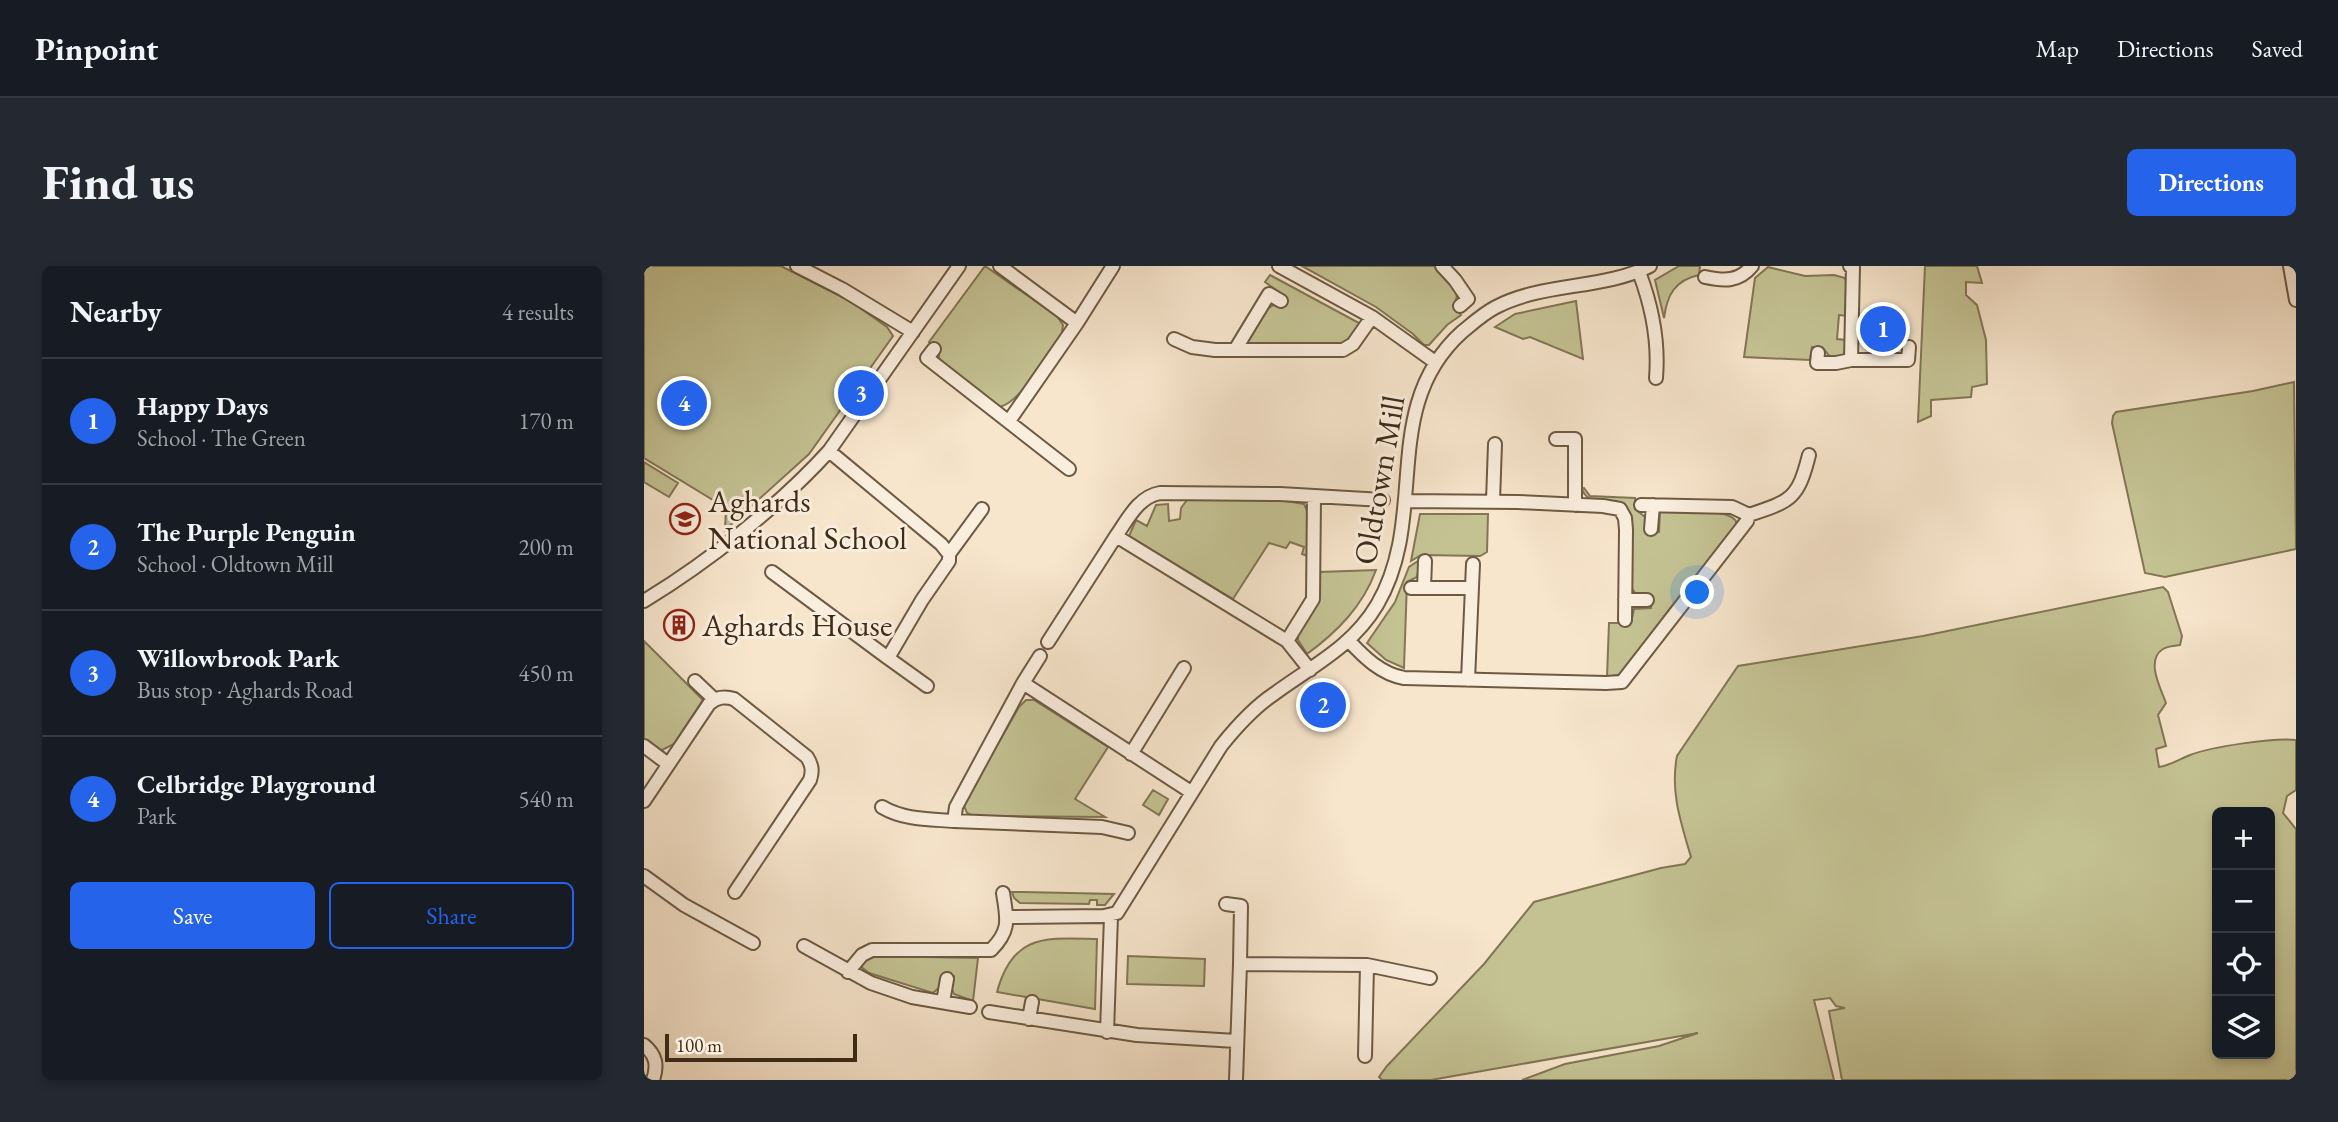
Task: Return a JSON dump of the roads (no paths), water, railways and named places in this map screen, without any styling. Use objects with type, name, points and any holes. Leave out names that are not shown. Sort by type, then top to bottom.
[{"type":"street","points":[[797,266],[842,289],[913,332]]},
{"type":"street","points":[[644,601],[726,544],[796,484],[829,451],[959,266]]},
{"type":"street","points":[[1000,266],[1077,323]]},
{"type":"street","points":[[1009,421],[1077,323],[1112,266]]},
{"type":"street","points":[[1442,266],[1468,299],[1460,306]]},
{"type":"street","points":[[1705,277],[1723,280],[1738,278],[1752,266]]},
{"type":"street","points":[[1851,359],[1852,266]]},
{"type":"street","points":[[2290,266],[2296,300]]},
{"type":"street","name":"Oldtown Mill","points":[[1285,267],[1372,317],[1435,362]]},
{"type":"street","points":[[1645,269],[1654,322],[1656,378]]},
{"type":"street","name":"Oldtown Mill","points":[[1111,916],[1121,908],[1220,746],[1240,722],[1274,693],[1349,641],[1366,623],[1385,589],[1399,549],[1406,501],[1407,458],[1418,398],[1435,362],[1447,347],[1472,324],[1503,304],[1552,290],[1598,283],[1645,269]]},
{"type":"street","points":[[1235,349],[1269,294],[1281,301]]},
{"type":"street","points":[[1174,339],[1192,347],[1343,350],[1353,344],[1372,317]]},
{"type":"street","points":[[1818,353],[1817,363],[1836,363],[1851,359],[1908,360],[1909,347]]},
{"type":"street","points":[[934,349],[927,358],[1069,468]]},
{"type":"street","points":[[1556,439],[1574,439],[1575,505]]},
{"type":"street","points":[[1493,502],[1495,444]]},
{"type":"street","points":[[829,451],[941,544],[949,554]]},
{"type":"street","points":[[1651,529],[1647,505],[1732,507],[1749,515],[1772,507],[1792,496],[1803,480],[1809,455]]},
{"type":"street","points":[[1048,642],[1116,536],[1138,505],[1153,494],[1160,492],[1383,500]]},
{"type":"street","points":[[1287,641],[1313,599],[1314,497]]},
{"type":"street","points":[[1406,501],[1617,507],[1623,512],[1626,530],[1625,620]]},
{"type":"street","points":[[888,658],[949,561],[949,554],[982,509]]},
{"type":"street","points":[[1349,641],[1375,665],[1397,677],[1622,682],[1749,515]]},
{"type":"street","points":[[1116,536],[1287,641],[1310,670]]},
{"type":"street","points":[[1425,561],[1417,588],[1472,588]]},
{"type":"street","points":[[1468,680],[1473,564]]},
{"type":"street","points":[[772,572],[927,686]]},
{"type":"street","points":[[1625,600],[1647,600]]},
{"type":"street","points":[[954,821],[956,807],[1040,656]]},
{"type":"street","points":[[1131,754],[1184,668]]},
{"type":"street","points":[[695,681],[715,699]]},
{"type":"street","points":[[1023,684],[1191,792]]},
{"type":"street","points":[[644,801],[715,699],[734,699],[807,757],[813,773],[735,892]]},
{"type":"street","points":[[644,746],[668,764]]},
{"type":"street","points":[[881,807],[910,818],[1102,827],[1128,833]]},
{"type":"street","points":[[644,876],[690,908],[753,943]]},
{"type":"street","points":[[848,972],[862,955],[872,950],[991,950],[1006,932],[1007,916],[1003,893]]},
{"type":"street","points":[[1226,904],[1241,906],[1236,1080]]},
{"type":"street","points":[[1007,916],[1111,916],[1107,1032]]},
{"type":"street","points":[[804,946],[848,972],[912,997],[970,1007]]},
{"type":"street","points":[[1240,964],[1367,965],[1430,978]]},
{"type":"street","points":[[1365,1056],[1367,965]]},
{"type":"street","points":[[943,1002],[947,979]]},
{"type":"street","points":[[1029,1019],[1032,1002]]},
{"type":"street","points":[[989,1012],[1107,1032],[1236,1041]]},
{"type":"street","points":[[644,1045],[653,1053],[656,1064],[653,1080]]},
{"type":"place","name":"Happy Days","points":[[1883,329]]},
{"type":"place","name":"Willowbrook Park","points":[[861,393]]},
{"type":"place","name":"Celbridge Playground","points":[[684,403]]},
{"type":"place","name":"Aghards National School","points":[[685,519]]},
{"type":"place","name":"Aghards House","points":[[679,625]]},
{"type":"place","name":"The Purple Penguin","points":[[1323,705]]}]
